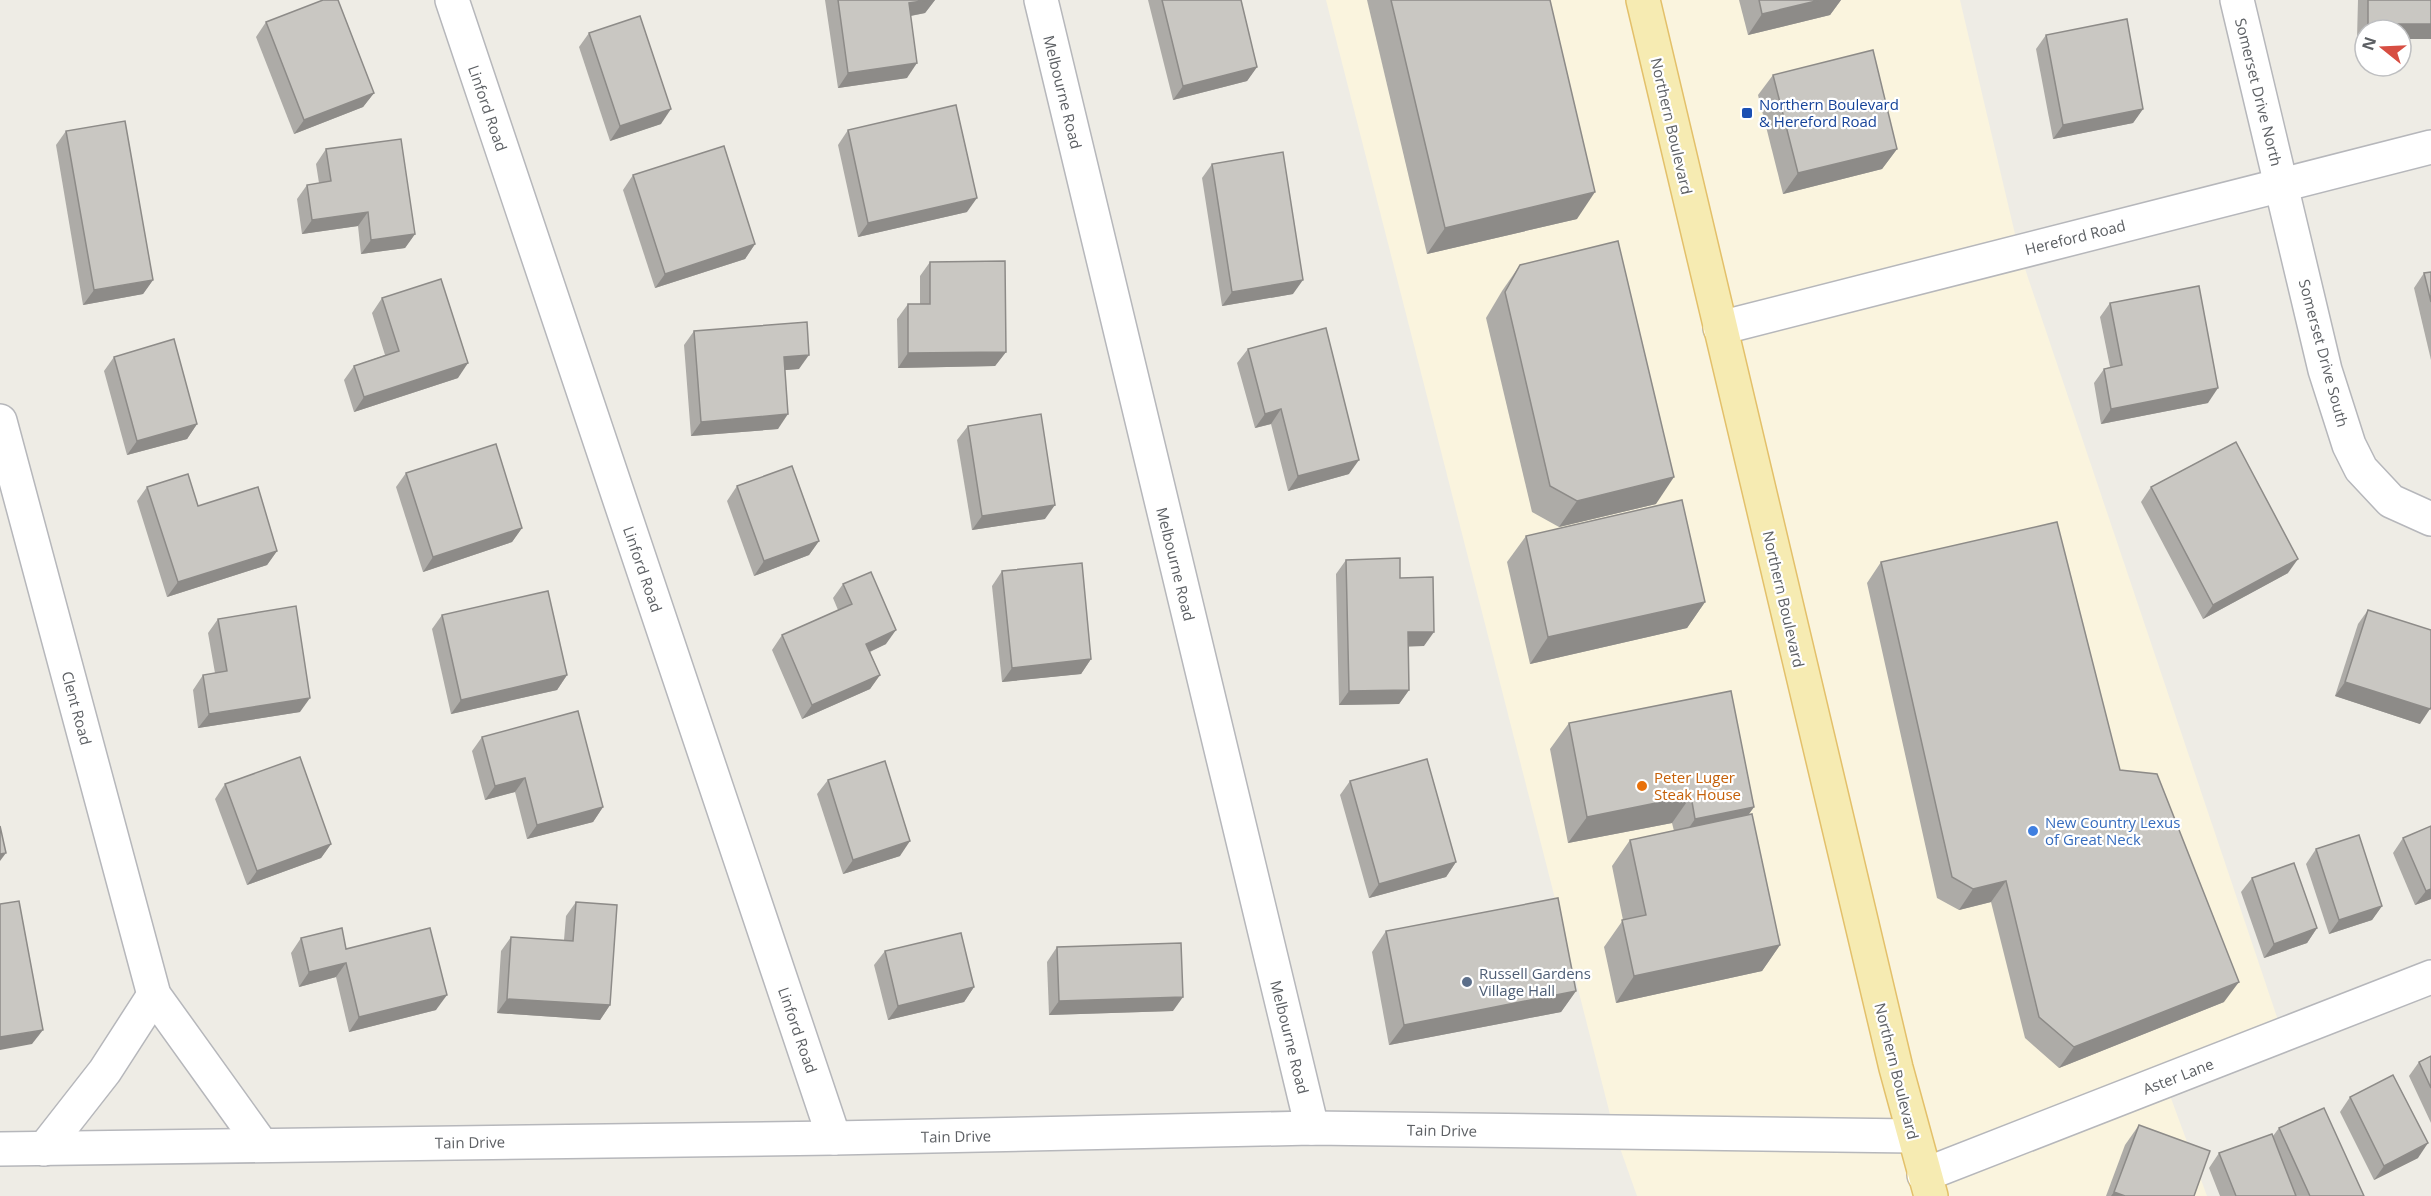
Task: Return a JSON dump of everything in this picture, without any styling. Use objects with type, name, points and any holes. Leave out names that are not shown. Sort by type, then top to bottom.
[{"type":"main road","name":"Northern Boulevard","points":[[1643,0],[1912,1136],[1927,1186]]},
{"type":"street","name":"Linford Road","points":[[452,0],[834,1138]]},
{"type":"street","name":"Melbourne Road","points":[[1041,0],[1312,1128]]},
{"type":"street","name":"Somerset Drive North","points":[[2236,0],[2281,185]]},
{"type":"street","name":"Hereford Road","points":[[1720,328],[2431,147]]},
{"type":"street","name":"Somerset Drive South","points":[[2281,185],[2325,370],[2349,445],[2361,469],[2391,501],[2431,519]]},
{"type":"street","name":"Clent Road","points":[[0,421],[154,995],[261,1144]]},
{"type":"street","name":"Aster Lane","points":[[1927,1186],[2431,977]]},
{"type":"street","points":[[44,1149],[105,1071],[154,995]]},
{"type":"street","name":"Tain Drive","points":[[0,1149],[834,1138],[1312,1128],[1912,1136]]},
{"type":"shaded area","points":[[1326,0],[1960,0],[2019,251],[2283,1035],[2165,1082],[2207,1196],[1637,1196],[1615,1134]]},
{"type":"building","points":[[323,0],[338,0],[374,93],[304,120],[266,22]]},
{"type":"building","points":[[838,0],[929,0],[909,3],[917,63],[848,73]]},
{"type":"building","points":[[1162,0],[1241,0],[1257,67],[1183,86]]},
{"type":"building","points":[[1391,0],[1550,0],[1595,192],[1445,228]]},
{"type":"building","points":[[1759,0],[1820,0],[1762,14]]},
{"type":"building","points":[[2368,0],[2431,0],[2431,24],[2413,24],[2413,18],[2368,18]]},
{"type":"building","points":[[640,16],[671,109],[620,126],[589,33]]},
{"type":"building","points":[[2127,19],[2143,109],[2063,125],[2046,35]]},
{"type":"building","points":[[1873,50],[1897,149],[1798,173],[1773,75]]},
{"type":"building","points":[[956,105],[977,198],[868,223],[848,130]]},
{"type":"building","points":[[125,121],[153,280],[94,290],[66,131]]},
{"type":"building","points":[[401,139],[415,234],[371,240],[368,212],[312,220],[307,185],[331,181],[326,149]]},
{"type":"building","points":[[724,146],[755,244],[665,274],[633,175]]},
{"type":"building","points":[[1283,152],[1303,280],[1232,292],[1212,164]]},
{"type":"building","points":[[1618,241],[1674,477],[1577,501],[1550,486],[1505,292],[1520,265]]},
{"type":"building","points":[[1005,261],[1006,352],[908,353],[908,304],[930,304],[930,262]]},
{"type":"building","points":[[2431,272],[2431,302],[2424,273]]},
{"type":"building","points":[[441,279],[468,363],[364,397],[354,366],[399,351],[382,298]]},
{"type":"building","points":[[2199,286],[2218,388],[2111,409],[2104,369],[2122,365],[2110,303]]},
{"type":"building","points":[[807,322],[809,355],[784,357],[788,414],[701,422],[694,331]]},
{"type":"building","points":[[1326,328],[1359,460],[1298,476],[1281,409],[1265,414],[1248,349]]},
{"type":"building","points":[[174,339],[197,424],[137,441],[114,357]]},
{"type":"building","points":[[1041,414],[1055,505],[982,516],[968,426]]},
{"type":"building","points":[[2236,442],[2298,559],[2213,605],[2151,487]]},
{"type":"building","points":[[496,444],[522,528],[433,557],[406,473]]},
{"type":"building","points":[[792,466],[819,541],[764,561],[737,486]]},
{"type":"building","points":[[188,474],[198,506],[258,487],[277,551],[178,582],[147,487]]},
{"type":"building","points":[[1682,500],[1705,602],[1548,637],[1526,536]]},
{"type":"building","points":[[2057,522],[2120,770],[2157,774],[2239,982],[2074,1047],[2039,1017],[2006,881],[1973,889],[1952,877],[1881,562]]},
{"type":"building","points":[[1400,558],[1400,578],[1433,577],[1434,632],[1408,632],[1409,690],[1349,691],[1346,560]]},
{"type":"building","points":[[1082,563],[1091,659],[1012,668],[1002,571]]},
{"type":"building","points":[[871,572],[896,630],[866,644],[880,675],[812,705],[782,635],[852,604],[843,584]]},
{"type":"building","points":[[548,591],[567,675],[461,700],[442,615]]},
{"type":"building","points":[[296,606],[310,698],[209,714],[203,675],[227,671],[218,619]]},
{"type":"building","points":[[2368,610],[2431,630],[2430,709],[2345,682]]},
{"type":"building","name":"Peter Luger Steak House","points":[[1731,691],[1754,807],[1695,819],[1691,796],[1587,817],[1569,723]]},
{"type":"building","points":[[578,711],[603,807],[537,825],[525,778],[495,786],[482,737]]},
{"type":"building","points":[[300,757],[331,844],[257,871],[225,784]]},
{"type":"building","points":[[1427,759],[1456,862],[1379,884],[1350,781]]},
{"type":"building","points":[[885,761],[910,841],[853,860],[828,780]]},
{"type":"building","points":[[1752,814],[1780,945],[1634,976],[1622,920],[1646,915],[1630,840]]},
{"type":"building","points":[[0,826],[6,853],[0,854]]},
{"type":"building","points":[[2431,826],[2431,889],[2426,891],[2403,838]]},
{"type":"building","points":[[2359,835],[2382,906],[2339,920],[2316,849]]},
{"type":"building","points":[[2294,863],[2317,928],[2274,944],[2252,878]]},
{"type":"building","name":"Russell Gardens Village Hall","points":[[1558,898],[1576,991],[1404,1025],[1386,931]]},
{"type":"building","points":[[19,901],[43,1030],[0,1037],[0,904]]},
{"type":"building","points":[[576,902],[617,905],[610,1005],[507,999],[511,937],[573,941]]},
{"type":"building","points":[[342,928],[346,949],[430,928],[447,995],[359,1017],[346,963],[309,972],[301,938]]},
{"type":"building","points":[[961,933],[974,987],[898,1006],[885,951]]},
{"type":"building","points":[[1181,943],[1183,997],[1059,1001],[1057,947]]},
{"type":"building","points":[[2431,1056],[2431,1088],[2419,1062]]},
{"type":"building","points":[[2393,1075],[2428,1143],[2384,1166],[2350,1097]]},
{"type":"building","points":[[2324,1108],[2364,1196],[2310,1196],[2279,1128]]},
{"type":"building","points":[[2139,1125],[2210,1151],[2194,1196],[2125,1196],[2114,1192]]},
{"type":"building","points":[[2272,1134],[2296,1196],[2236,1196],[2219,1153]]},
{"type":"place","name":"Northern Boulevard & Hereford Road","points":[[1747,113]]},
{"type":"place","name":"Peter Luger Steak House","points":[[1642,786]]},
{"type":"place","name":"New Country Lexus of Great Neck","points":[[2033,831]]},
{"type":"place","name":"Russell Gardens Village Hall","points":[[1467,982]]}]
